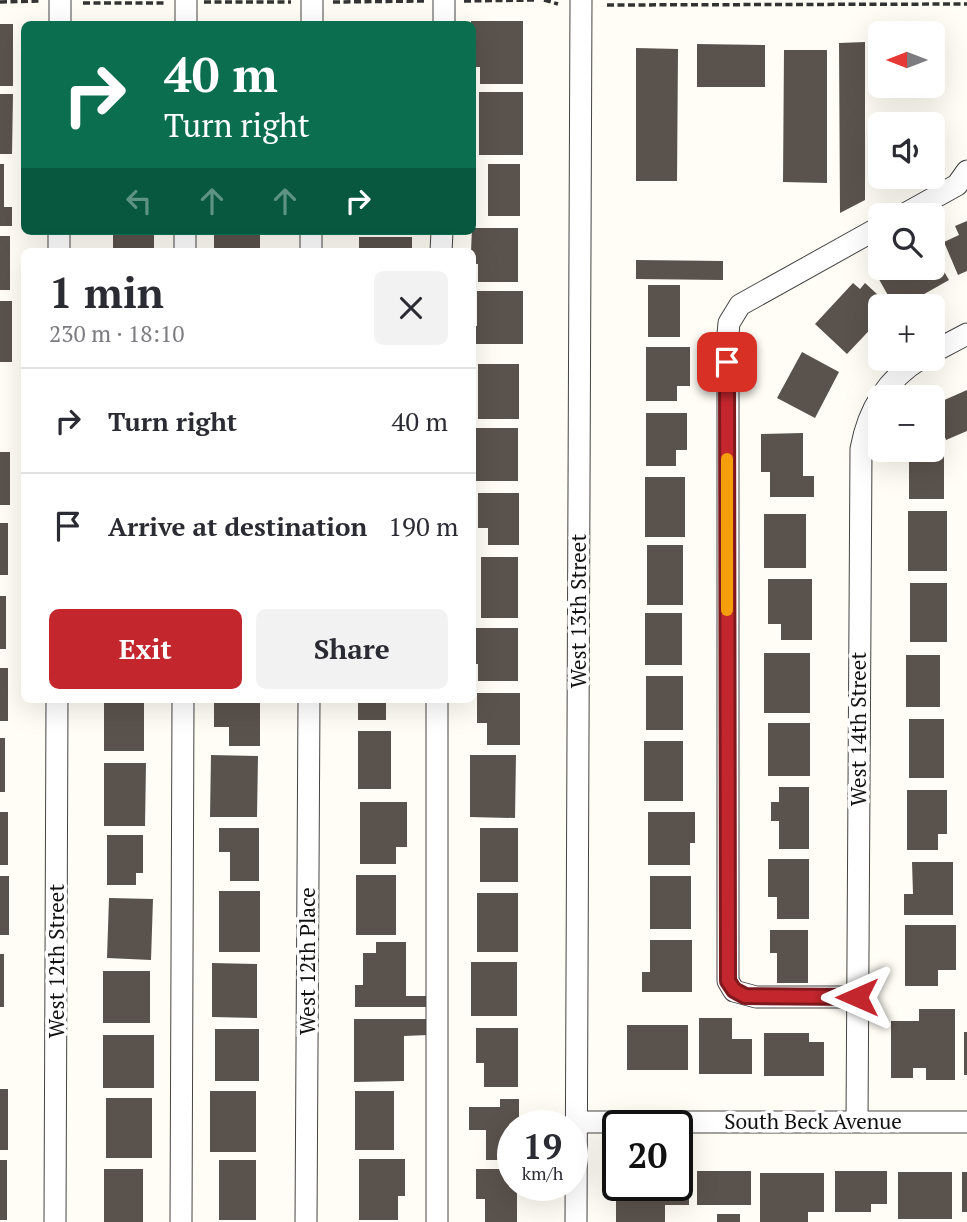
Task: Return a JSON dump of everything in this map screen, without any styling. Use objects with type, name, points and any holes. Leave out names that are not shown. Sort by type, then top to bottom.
[{"type":"street","points":[[444,0],[444,21]]},
{"type":"street","name":"West 13th Street","points":[[576,1110],[581,0]]},
{"type":"street","points":[[51,1],[59,21]]},
{"type":"street","points":[[303,1],[311,21]]},
{"type":"street","points":[[186,2],[186,21]]},
{"type":"street","points":[[924,203],[957,185],[967,171]]},
{"type":"street","points":[[857,997],[745,996],[734,990],[726,970],[728,334],[729,323],[740,305],[868,235]]},
{"type":"street","points":[[945,346],[967,334]]},
{"type":"street","name":"West 14th Street","points":[[857,1122],[860,449],[864,430],[879,396],[902,371]]},
{"type":"street","name":"West 12th Street","points":[[55,1222],[57,703]]},
{"type":"street","points":[[181,1222],[183,703]]},
{"type":"street","name":"West 12th Place","points":[[306,1222],[309,703]]},
{"type":"street","points":[[437,703],[437,1222]]},
{"type":"street","name":"South Beck Avenue","points":[[588,1122],[967,1122]]},
{"type":"street","name":"West 13th Street","points":[[576,1201],[576,1222]]},
{"type":"path","points":[[544,0],[558,4]]},
{"type":"path","points":[[0,2],[51,1]]},
{"type":"path","points":[[83,3],[303,1]]},
{"type":"path","points":[[607,5],[967,4]]},
{"type":"building","points":[[476,21],[523,21],[523,84],[480,84],[480,67],[476,67]]},
{"type":"building","points":[[0,24],[13,24],[13,86],[0,86]]},
{"type":"building","points":[[865,42],[865,200],[840,213],[839,43]]},
{"type":"building","points":[[697,44],[765,45],[765,87],[697,87]]},
{"type":"building","points":[[636,48],[678,49],[677,181],[636,181]]},
{"type":"building","points":[[784,50],[827,50],[827,183],[783,182]]},
{"type":"building","points":[[479,92],[523,92],[523,155],[479,155]]},
{"type":"building","points":[[0,94],[13,94],[12,154],[0,154]]},
{"type":"building","points":[[0,164],[4,164],[4,207],[12,207],[12,226],[0,226]]},
{"type":"building","points":[[488,164],[520,164],[520,216],[488,216]]},
{"type":"building","points":[[967,221],[967,271],[958,275],[945,244],[945,242],[959,235],[955,226]]},
{"type":"building","points":[[476,228],[518,228],[518,282],[478,282],[476,248],[471,248],[472,235],[476,235]]},
{"type":"building","points":[[113,235],[154,235],[154,248],[113,248]]},
{"type":"building","points":[[214,235],[260,235],[260,248],[214,248]]},
{"type":"building","points":[[0,236],[10,236],[10,290],[0,290]]},
{"type":"building","points":[[359,237],[412,237],[412,248],[359,248]]},
{"type":"building","points":[[636,260],[723,261],[723,280],[636,279]]},
{"type":"building","points":[[945,273],[949,280],[924,294],[887,294],[879,280],[945,280]]},
{"type":"building","points":[[853,283],[860,289],[865,283],[877,294],[868,294],[868,332],[847,354],[815,324]]},
{"type":"building","points":[[648,285],[680,285],[680,337],[648,337]]},
{"type":"building","points":[[477,291],[523,291],[523,344],[476,344]]},
{"type":"building","points":[[0,301],[12,301],[12,362],[0,362]]},
{"type":"building","points":[[646,347],[690,347],[690,386],[677,386],[677,401],[646,401]]},
{"type":"building","points":[[802,352],[839,372],[815,418],[777,398]]},
{"type":"building","points":[[478,364],[519,364],[519,419],[478,419]]},
{"type":"building","points":[[967,390],[967,431],[946,440],[945,437],[945,400]]},
{"type":"building","points":[[646,413],[687,413],[687,450],[676,450],[676,466],[646,466]]},
{"type":"building","points":[[476,428],[518,428],[518,481],[476,481]]},
{"type":"building","points":[[803,433],[803,476],[814,476],[814,497],[770,497],[770,472],[761,472],[761,434]]},
{"type":"building","points":[[0,452],[10,452],[10,505],[0,505]]},
{"type":"building","points":[[909,462],[944,462],[944,499],[909,499]]},
{"type":"building","points":[[645,477],[685,477],[685,537],[645,537]]},
{"type":"building","points":[[478,493],[519,493],[519,545],[488,545],[488,528],[478,528]]},
{"type":"building","points":[[908,511],[947,511],[947,571],[908,571]]},
{"type":"building","points":[[764,514],[806,514],[806,568],[764,568]]},
{"type":"building","points":[[0,523],[8,523],[8,575],[0,575]]},
{"type":"building","points":[[647,545],[683,545],[683,605],[647,605]]},
{"type":"building","points":[[481,557],[518,557],[518,618],[481,618]]},
{"type":"building","points":[[768,579],[812,579],[812,640],[781,640],[781,624],[768,624]]},
{"type":"building","points":[[910,583],[947,583],[947,642],[910,642]]},
{"type":"building","points":[[0,596],[6,596],[6,649],[0,649]]},
{"type":"building","points":[[645,613],[682,613],[682,665],[645,665]]},
{"type":"building","points":[[476,628],[518,628],[518,681],[478,681]]},
{"type":"building","points":[[764,653],[810,653],[810,713],[764,713]]},
{"type":"building","points":[[906,655],[940,655],[940,707],[906,707]]},
{"type":"building","points":[[0,668],[8,668],[8,721],[0,721]]},
{"type":"building","points":[[646,676],[683,676],[683,730],[646,730]]},
{"type":"building","points":[[477,693],[520,693],[520,745],[487,745],[487,723],[477,723]]},
{"type":"building","points":[[104,703],[144,703],[144,751],[104,751]]},
{"type":"building","points":[[214,703],[260,703],[260,746],[229,746],[229,727],[214,727]]},
{"type":"building","points":[[358,703],[386,703],[386,720],[358,720]]},
{"type":"building","points":[[909,719],[944,719],[944,778],[909,778]]},
{"type":"building","points":[[768,723],[810,723],[810,776],[768,776]]},
{"type":"building","points":[[358,731],[391,731],[391,789],[358,789]]},
{"type":"building","points":[[0,738],[5,738],[5,792],[0,792]]},
{"type":"building","points":[[644,741],[683,741],[683,801],[644,801]]},
{"type":"building","points":[[211,755],[258,756],[257,817],[210,817]]},
{"type":"building","points":[[470,755],[516,755],[515,818],[470,817]]},
{"type":"building","points":[[104,763],[146,763],[145,826],[104,826]]},
{"type":"building","points":[[779,787],[809,787],[809,849],[779,849],[779,821],[771,821],[771,802],[779,802]]},
{"type":"building","points":[[907,790],[947,790],[947,834],[938,834],[938,850],[907,850]]},
{"type":"building","points":[[360,802],[407,802],[407,847],[396,847],[396,864],[360,864]]},
{"type":"building","points":[[0,812],[8,812],[8,865],[0,865]]},
{"type":"building","points":[[648,812],[695,812],[695,843],[690,843],[690,865],[648,865]]},
{"type":"building","points":[[219,828],[259,828],[259,881],[230,881],[230,852],[219,852]]},
{"type":"building","points":[[480,828],[518,828],[518,882],[480,882]]},
{"type":"building","points":[[107,835],[143,835],[143,873],[136,873],[136,885],[107,885]]},
{"type":"building","points":[[768,859],[809,859],[809,919],[777,919],[777,897],[768,897]]},
{"type":"building","points":[[912,862],[953,862],[953,915],[904,915],[904,894],[913,894]]},
{"type":"building","points":[[356,875],[396,875],[396,935],[356,935]]},
{"type":"building","points":[[0,876],[9,876],[9,935],[0,935]]},
{"type":"building","points":[[650,876],[691,876],[691,929],[650,929]]},
{"type":"building","points":[[219,891],[260,891],[260,952],[219,952]]},
{"type":"building","points":[[477,893],[518,893],[518,952],[477,952]]},
{"type":"building","points":[[109,898],[153,899],[151,960],[107,958]]},
{"type":"building","points":[[905,925],[956,925],[956,970],[938,970],[938,986],[905,986]]},
{"type":"building","points":[[770,930],[808,930],[808,983],[777,983],[777,953],[770,953]]},
{"type":"building","points":[[650,940],[692,940],[692,992],[642,992],[642,972],[650,972]]},
{"type":"building","points":[[376,942],[406,942],[406,996],[428,996],[428,1007],[355,1007],[355,985],[363,985],[363,953],[376,953]]},
{"type":"building","points":[[0,954],[4,954],[4,1007],[0,1007]]},
{"type":"building","points":[[471,962],[517,962],[517,1016],[471,1016]]},
{"type":"building","points":[[212,963],[257,964],[257,1018],[212,1017]]},
{"type":"building","points":[[103,971],[150,971],[150,1023],[103,1023]]},
{"type":"building","points":[[919,1009],[955,1009],[955,1080],[926,1080],[926,1068],[913,1068],[913,1078],[891,1078],[891,1021],[919,1021]]},
{"type":"building","points":[[699,1018],[732,1018],[732,1039],[752,1039],[752,1074],[699,1074]]},
{"type":"building","points":[[354,1019],[427,1019],[428,1035],[404,1036],[404,1081],[354,1082]]},
{"type":"building","points":[[627,1025],[688,1025],[688,1070],[627,1070]]},
{"type":"building","points":[[476,1028],[518,1028],[518,1087],[484,1087],[484,1063],[476,1063]]},
{"type":"building","points":[[215,1029],[259,1029],[259,1081],[215,1081]]},
{"type":"building","points":[[964,1032],[967,1032],[967,1075],[964,1075]]},
{"type":"building","points":[[764,1033],[809,1033],[809,1042],[824,1042],[824,1076],[764,1076]]},
{"type":"building","points":[[103,1035],[154,1035],[154,1088],[103,1088]]},
{"type":"building","points":[[0,1089],[8,1089],[8,1150],[0,1150]]},
{"type":"building","points":[[210,1091],[256,1091],[256,1152],[210,1152]]},
{"type":"building","points":[[355,1091],[394,1091],[394,1150],[355,1150]]},
{"type":"building","points":[[106,1098],[152,1098],[152,1158],[106,1158]]},
{"type":"building","points":[[500,1099],[519,1099],[519,1110],[497,1110],[497,1160],[486,1160],[486,1130],[469,1130],[469,1107],[500,1107]]},
{"type":"building","points":[[359,1159],[405,1159],[405,1196],[398,1196],[398,1220],[359,1220]]},
{"type":"building","points":[[0,1160],[7,1160],[7,1220],[0,1220]]},
{"type":"building","points":[[219,1160],[256,1160],[256,1220],[219,1220]]},
{"type":"building","points":[[104,1169],[143,1169],[143,1222],[104,1222]]},
{"type":"building","points":[[476,1169],[497,1169],[497,1201],[517,1201],[517,1222],[485,1222],[485,1199],[476,1199]]},
{"type":"building","points":[[697,1171],[751,1171],[751,1205],[697,1205]]},
{"type":"building","points":[[835,1171],[887,1171],[887,1204],[871,1204],[871,1212],[835,1212]]},
{"type":"building","points":[[898,1172],[952,1172],[952,1219],[898,1219]]},
{"type":"building","points":[[962,1172],[967,1172],[967,1212],[962,1212]]},
{"type":"building","points":[[760,1173],[824,1173],[824,1212],[808,1212],[808,1222],[760,1222]]},
{"type":"building","points":[[616,1201],[689,1201],[689,1205],[665,1205],[665,1222],[616,1222]]},
{"type":"building","points":[[717,1214],[740,1214],[740,1222],[717,1222]]},
{"type":"slow traffic","points":[[727,459],[727,610]]},
{"type":"route","points":[[727,362],[728,981],[734,990],[745,996],[857,997]]}]
